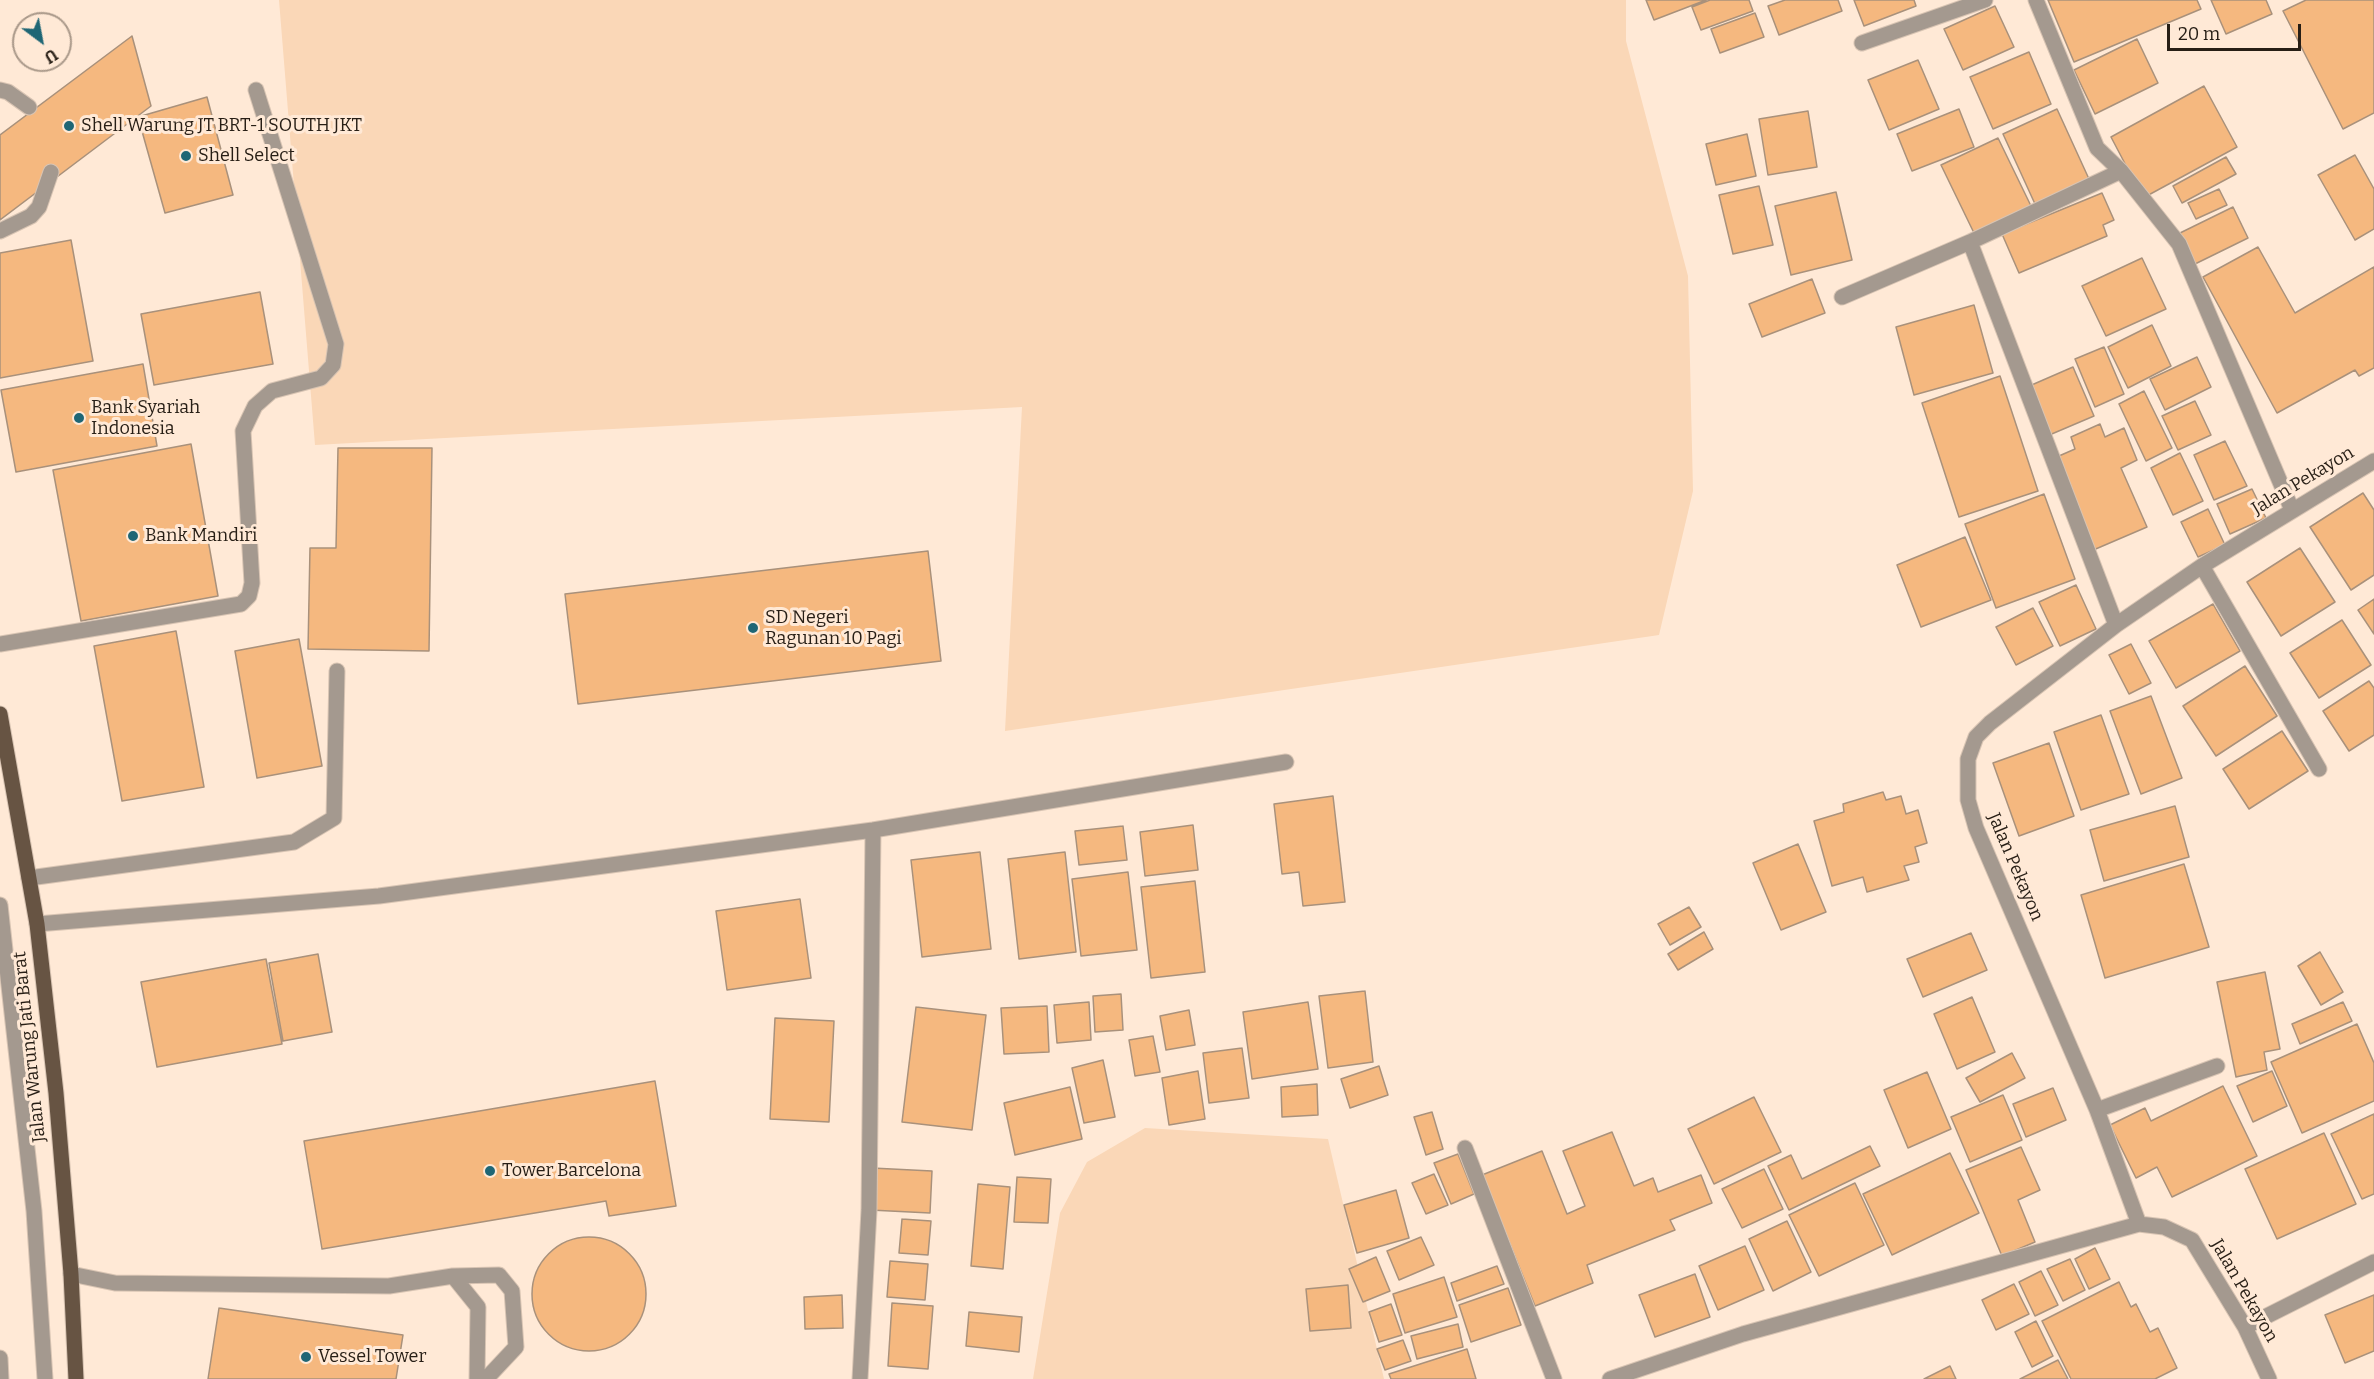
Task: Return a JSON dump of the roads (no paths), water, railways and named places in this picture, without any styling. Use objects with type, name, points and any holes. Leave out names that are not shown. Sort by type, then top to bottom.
[{"type":"main road","name":"Jalan Warung Jati Barat","points":[[0,714],[37,924],[56,1093],[71,1274],[76,1379]]},
{"type":"street","points":[[1862,43],[1985,0]]},
{"type":"street","points":[[2036,0],[2097,148],[2121,171],[2179,244],[2292,510]]},
{"type":"street","points":[[0,90],[9,92],[29,107]]},
{"type":"street","points":[[0,644],[241,604],[249,596],[252,583],[243,430],[255,406],[272,391],[321,378],[333,365],[336,344],[256,90]]},
{"type":"street","points":[[1842,297],[1970,242],[2121,171]]},
{"type":"street","points":[[0,231],[31,216],[39,207],[51,172]]},
{"type":"street","points":[[1970,242],[2116,625]]},
{"type":"street","name":"Jalan Pekayon","points":[[2269,1379],[2245,1327],[2192,1240],[2164,1227],[2139,1224],[2097,1110],[1976,828],[1968,800],[1966,780],[1968,759],[1976,737],[1990,723],[2116,625],[2202,566],[2374,461]]},
{"type":"street","points":[[2202,566],[2319,769]]},
{"type":"street","points":[[29,878],[294,842],[334,818],[337,671]]},
{"type":"street","points":[[37,924],[378,897],[873,830],[1286,762]]},
{"type":"street","points":[[860,1379],[869,1210],[873,830]]},
{"type":"street","points":[[0,905],[34,1211],[45,1379]]},
{"type":"street","points":[[2097,1110],[2217,1066]]},
{"type":"street","points":[[1465,1148],[1554,1379]]},
{"type":"street","points":[[1610,1379],[1743,1334],[2139,1224]]},
{"type":"street","points":[[2245,1327],[2374,1262]]},
{"type":"street","points":[[71,1274],[115,1283],[389,1286],[453,1276],[499,1275],[512,1291],[516,1347],[486,1379]]},
{"type":"street","points":[[453,1276],[478,1307],[477,1379]]},
{"type":"street","points":[[0,1358],[1,1379]]},
{"type":"place","name":"Shell Warung JT BRT-1 SOUTH JKT","points":[[69,126]]},
{"type":"place","name":"Shell Select","points":[[186,156]]},
{"type":"place","name":"Bank Syariah Indonesia","points":[[79,418]]},
{"type":"place","name":"Bank Mandiri","points":[[133,536]]},
{"type":"place","name":"SD Negeri Ragunan 10 Pagi","points":[[753,628]]},
{"type":"place","name":"Tower Barcelona","points":[[490,1171]]},
{"type":"place","name":"Vessel Tower","points":[[306,1357]]}]
